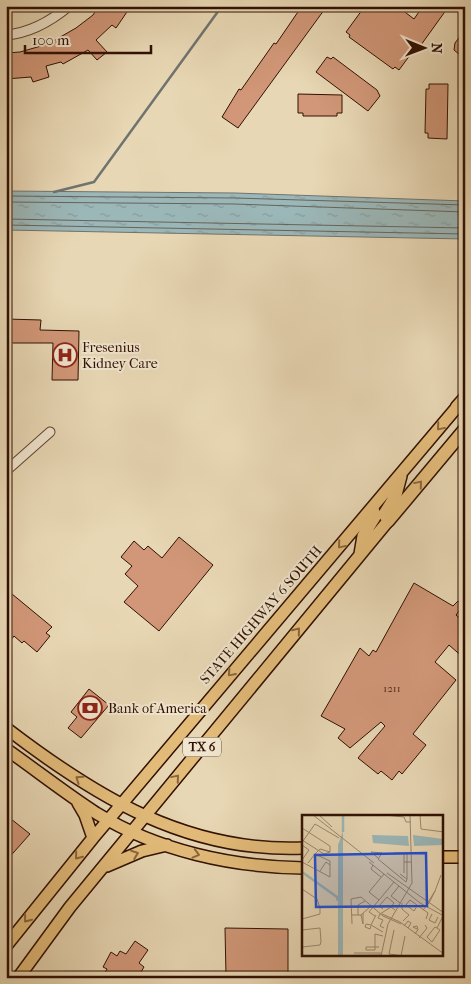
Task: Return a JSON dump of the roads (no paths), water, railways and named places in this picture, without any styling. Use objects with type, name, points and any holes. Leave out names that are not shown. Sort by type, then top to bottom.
[{"type":"highway","name":"TX 6","points":[[388,521],[465,429]]},
{"type":"main road","name":"STATE HIGHWAY 6 SOUTH","points":[[6,946],[121,804],[461,402]]},
{"type":"main road","points":[[388,521],[384,514],[396,495],[402,472]]},
{"type":"main road","points":[[359,555],[363,536],[375,517],[373,508]]},
{"type":"main road","name":"TX 6","points":[[18,978],[70,907],[105,867],[388,521]]},
{"type":"main road","points":[[6,728],[105,797],[189,834],[229,844],[268,849],[302,848]]},
{"type":"main road","points":[[6,749],[108,820],[166,846],[230,862],[302,868]]},
{"type":"main road","points":[[74,797],[86,815],[93,838]]},
{"type":"main road","points":[[105,867],[142,851],[166,846]]},
{"type":"main road","points":[[444,857],[465,857]]},
{"type":"street","points":[[6,34],[31,30],[47,22],[69,6]]},
{"type":"street","points":[[6,472],[50,432]]},
{"type":"water","points":[[6,191],[235,193],[465,201],[465,239],[6,230]]},
{"type":"waterway","points":[[54,192],[94,182],[222,6]]},
{"type":"place","name":"Fresenius Kidney Care","points":[[65,355]]},
{"type":"place","name":"Bank of America","points":[[90,708]]}]
